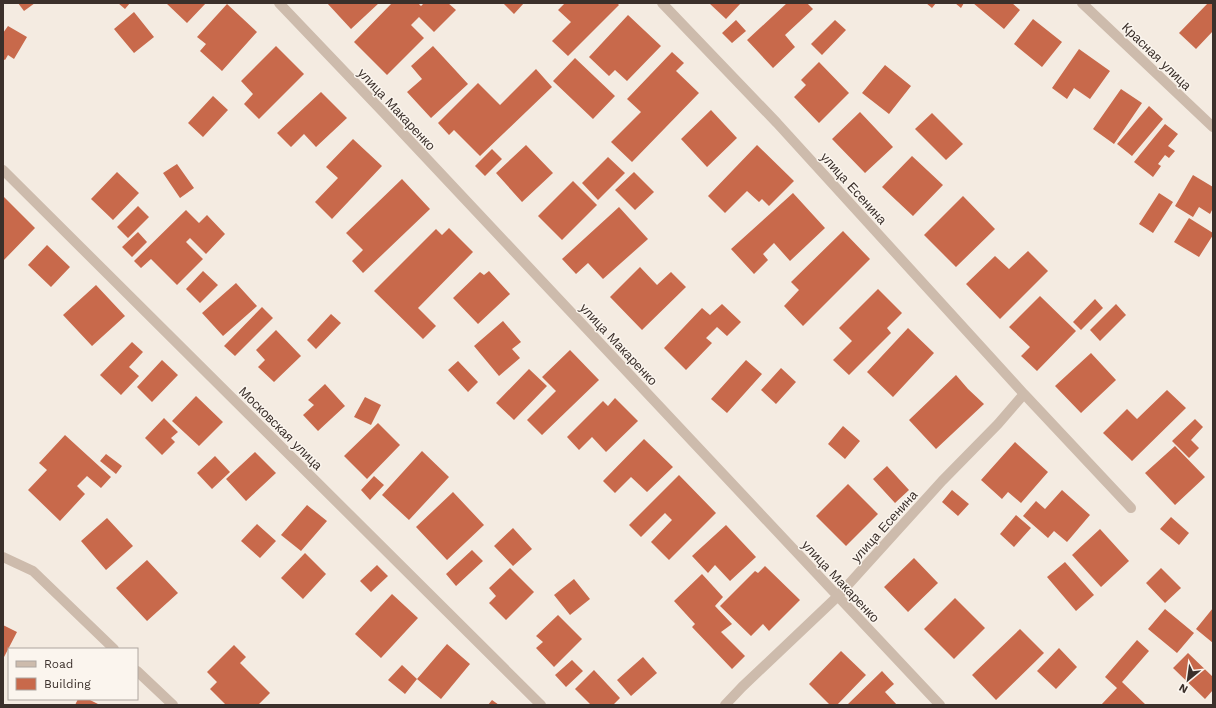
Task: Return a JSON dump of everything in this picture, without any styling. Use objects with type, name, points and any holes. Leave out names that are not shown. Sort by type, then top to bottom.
[{"type":"street","name":"улица Макаренко","points":[[278,3],[384,112],[940,705]]},
{"type":"street","name":"улица Есенина","points":[[662,3],[777,123],[1024,394],[1131,508]]},
{"type":"street","name":"Красная улица","points":[[1082,3],[1213,127]]},
{"type":"street","name":"Московская улица","points":[[3,170],[541,705]]},
{"type":"street","name":"улица Есенина","points":[[725,705],[838,596],[1024,394]]},
{"type":"street","points":[[4,557],[33,571],[113,648]]},
{"type":"street","points":[[138,672],[170,704]]},
{"type":"building","points":[[18,3],[35,3],[24,11]]},
{"type":"building","points":[[118,3],[130,3],[125,9]]},
{"type":"building","points":[[166,3],[206,3],[187,23]]},
{"type":"building","points":[[327,3],[379,3],[351,29]]},
{"type":"building","points":[[392,3],[418,3],[421,6],[424,3],[448,3],[456,10],[434,32],[419,17],[411,25],[424,38],[387,75],[354,42]]},
{"type":"building","points":[[503,3],[524,3],[514,14]]},
{"type":"building","points":[[565,3],[617,3],[619,5],[568,56],[552,41],[571,22],[558,10]]},
{"type":"building","points":[[709,3],[741,3],[726,19]]},
{"type":"building","points":[[787,3],[807,3],[813,9],[785,35],[795,47],[773,68],[747,40]]},
{"type":"building","points":[[926,3],[936,3],[932,8]]},
{"type":"building","points":[[955,3],[964,3],[961,8]]},
{"type":"building","points":[[973,3],[1012,3],[1020,10],[1004,29]]},
{"type":"building","points":[[1208,3],[1213,3],[1213,31],[1196,49],[1179,33]]},
{"type":"building","points":[[227,4],[257,32],[222,71],[200,51],[206,44],[197,37]]},
{"type":"building","points":[[134,12],[154,37],[134,53],[114,29]]},
{"type":"building","points":[[628,15],[661,46],[627,81],[615,70],[609,76],[589,57]]},
{"type":"building","points":[[1033,19],[1062,42],[1042,67],[1014,44]]},
{"type":"building","points":[[736,20],[746,31],[732,43],[722,33]]},
{"type":"building","points":[[835,20],[846,30],[822,55],[811,44]]},
{"type":"building","points":[[8,26],[27,37],[14,59],[8,55],[5,60],[3,59],[3,33]]},
{"type":"building","points":[[276,46],[304,74],[259,119],[244,104],[253,94],[241,81]]},
{"type":"building","points":[[433,46],[468,84],[431,118],[407,92],[422,79],[411,66]]},
{"type":"building","points":[[1079,49],[1110,71],[1090,99],[1074,88],[1067,99],[1052,88]]},
{"type":"building","points":[[672,52],[684,63],[676,71],[699,93],[632,162],[611,142],[641,112],[627,99]]},
{"type":"building","points":[[575,58],[615,96],[593,119],[553,81]]},
{"type":"building","points":[[819,62],[849,93],[819,123],[794,97],[806,85],[801,80]]},
{"type":"building","points":[[885,65],[911,86],[889,114],[862,93]]},
{"type":"building","points":[[536,69],[552,87],[480,156],[454,130],[449,135],[438,123],[478,83],[500,105]]},
{"type":"building","points":[[1121,89],[1142,103],[1114,144],[1093,129]]},
{"type":"building","points":[[321,92],[347,118],[316,147],[304,134],[291,147],[277,133]]},
{"type":"building","points":[[213,96],[228,110],[203,137],[188,123]]},
{"type":"building","points":[[1149,106],[1163,119],[1132,156],[1117,144]]},
{"type":"building","points":[[711,110],[737,138],[707,167],[681,139]]},
{"type":"building","points":[[860,112],[893,147],[865,173],[832,139]]},
{"type":"building","points":[[932,113],[963,144],[946,160],[915,129]]},
{"type":"building","points":[[1165,124],[1178,134],[1168,146],[1175,151],[1169,158],[1165,155],[1158,164],[1161,166],[1153,177],[1134,162]]},
{"type":"building","points":[[353,139],[382,166],[332,219],[315,202],[338,178],[326,167]]},
{"type":"building","points":[[526,145],[553,173],[522,202],[496,173]]},
{"type":"building","points":[[757,145],[794,181],[769,206],[762,199],[759,202],[747,191],[725,213],[708,196]]},
{"type":"building","points":[[492,149],[502,159],[485,176],[475,166]]},
{"type":"building","points":[[912,156],[943,185],[913,216],[882,187]]},
{"type":"building","points":[[608,157],[625,173],[598,200],[582,183]]},
{"type":"building","points":[[177,164],[194,188],[180,198],[163,173]]},
{"type":"building","points":[[117,172],[139,193],[113,220],[91,199]]},
{"type":"building","points":[[634,172],[654,192],[635,210],[615,190]]},
{"type":"building","points":[[1193,175],[1213,187],[1213,208],[1210,214],[1199,207],[1193,217],[1175,206]]},
{"type":"building","points":[[402,179],[430,209],[363,273],[352,261],[363,250],[346,233]]},
{"type":"building","points":[[573,181],[597,205],[562,240],[538,216]]},
{"type":"building","points":[[793,193],[825,228],[790,261],[774,243],[763,254],[768,260],[754,274],[731,249]]},
{"type":"building","points":[[1159,193],[1173,202],[1153,233],[1139,224]]},
{"type":"building","points":[[3,196],[35,228],[3,261]]},
{"type":"building","points":[[963,196],[995,229],[956,267],[924,235]]},
{"type":"building","points":[[138,206],[149,217],[128,238],[117,227]]},
{"type":"building","points":[[619,207],[648,239],[603,279],[588,263],[576,274],[562,259]]},
{"type":"building","points":[[186,210],[199,223],[207,215],[225,234],[206,254],[190,238],[186,242],[203,259],[177,285],[151,259],[141,268],[134,261]]},
{"type":"building","points":[[1189,218],[1213,233],[1199,257],[1174,242]]},
{"type":"building","points":[[449,228],[473,252],[418,308],[436,326],[423,339],[374,291],[436,229],[442,235]]},
{"type":"building","points":[[843,231],[870,259],[803,326],[784,306],[799,290],[791,282]]},
{"type":"building","points":[[138,232],[147,242],[132,257],[122,247]]},
{"type":"building","points":[[47,245],[70,267],[51,287],[28,265]]},
{"type":"building","points":[[1028,251],[1048,271],[1000,319],[966,284],[995,256],[1009,269]]},
{"type":"building","points":[[640,267],[657,285],[671,272],[686,287],[642,330],[610,297]]},
{"type":"building","points":[[203,271],[218,285],[200,303],[186,289]]},
{"type":"building","points":[[489,271],[510,294],[478,324],[453,298],[480,272],[484,275]]},
{"type":"building","points":[[236,283],[257,306],[223,336],[202,313]]},
{"type":"building","points":[[96,285],[125,316],[92,346],[63,315]]},
{"type":"building","points":[[878,289],[902,313],[887,328],[891,333],[849,375],[833,360],[852,341],[839,328]]},
{"type":"building","points":[[1040,296],[1076,331],[1037,371],[1021,356],[1030,347],[1009,327]]},
{"type":"building","points":[[1095,299],[1103,308],[1081,330],[1073,322]]},
{"type":"building","points":[[722,304],[741,322],[727,336],[717,327],[706,338],[712,343],[686,370],[664,348],[702,308],[710,315]]},
{"type":"building","points":[[1116,304],[1126,315],[1100,341],[1090,330]]},
{"type":"building","points":[[262,307],[273,318],[235,356],[224,346]]},
{"type":"building","points":[[331,314],[341,323],[316,349],[307,340]]},
{"type":"building","points":[[503,321],[521,342],[512,349],[520,358],[499,376],[474,346]]},
{"type":"building","points":[[908,328],[934,353],[893,397],[867,372]]},
{"type":"building","points":[[276,330],[301,356],[274,382],[258,367],[265,360],[256,350]]},
{"type":"building","points":[[132,342],[143,352],[129,367],[139,376],[121,395],[100,375]]},
{"type":"building","points":[[570,350],[599,380],[542,435],[527,420],[556,391],[542,377]]},
{"type":"building","points":[[1091,353],[1116,380],[1081,413],[1055,386]]},
{"type":"building","points":[[162,360],[178,375],[152,402],[137,387]]},
{"type":"building","points":[[746,360],[762,374],[727,413],[711,399]]},
{"type":"building","points":[[458,361],[478,382],[468,392],[448,370]]},
{"type":"building","points":[[781,368],[796,382],[776,404],[761,390]]},
{"type":"building","points":[[529,369],[547,386],[514,420],[496,403]]},
{"type":"building","points":[[956,375],[984,404],[936,449],[909,420]]},
{"type":"building","points":[[325,384],[345,406],[318,431],[303,415],[314,405],[308,400]]},
{"type":"building","points":[[1167,390],[1186,408],[1132,461],[1103,433],[1127,409],[1137,419]]},
{"type":"building","points":[[196,396],[223,422],[199,446],[172,421]]},
{"type":"building","points":[[365,397],[381,405],[371,425],[354,417]]},
{"type":"building","points":[[615,398],[638,421],[606,452],[592,437],[579,450],[567,437],[603,401],[608,406]]},
{"type":"building","points":[[164,418],[178,432],[171,438],[175,442],[162,455],[145,438]]},
{"type":"building","points":[[1195,419],[1203,427],[1191,440],[1199,448],[1189,458],[1172,441]]},
{"type":"building","points":[[378,423],[400,445],[367,479],[344,456]]},
{"type":"building","points":[[843,426],[860,441],[845,459],[828,444]]},
{"type":"building","points":[[65,435],[111,477],[101,488],[87,476],[77,486],[85,494],[60,521],[28,490],[47,470],[39,463]]},
{"type":"building","points":[[644,439],[673,467],[647,492],[631,477],[615,493],[603,481]]},
{"type":"building","points":[[1015,442],[1048,472],[1021,503],[1008,492],[1002,499],[981,480]]},
{"type":"building","points":[[1175,446],[1205,477],[1175,505],[1145,473]]},
{"type":"building","points":[[422,451],[449,477],[409,520],[382,495]]},
{"type":"building","points":[[255,452],[276,473],[246,501],[226,479]]},
{"type":"building","points":[[106,454],[122,466],[116,474],[100,461]]},
{"type":"building","points":[[215,456],[230,472],[212,489],[197,473]]},
{"type":"building","points":[[887,466],[909,490],[895,503],[873,479]]},
{"type":"building","points":[[679,475],[716,513],[669,560],[651,542],[672,520],[665,513],[641,537],[629,525]]},
{"type":"building","points":[[374,476],[384,485],[370,500],[361,490]]},
{"type":"building","points":[[848,484],[878,514],[846,546],[816,516]]},
{"type":"building","points":[[952,490],[969,504],[958,516],[942,502]]},
{"type":"building","points":[[1062,490],[1090,515],[1067,542],[1054,531],[1048,538],[1023,516],[1036,501],[1045,509]]},
{"type":"building","points":[[453,492],[484,525],[447,560],[416,527]]},
{"type":"building","points":[[307,505],[327,521],[301,551],[281,535]]},
{"type":"building","points":[[1016,515],[1031,528],[1014,547],[1000,534]]},
{"type":"building","points":[[1171,517],[1189,533],[1179,545],[1160,529]]},
{"type":"building","points":[[107,518],[133,546],[106,570],[81,541]]},
{"type":"building","points":[[257,524],[276,541],[260,558],[241,541]]},
{"type":"building","points":[[726,525],[756,557],[730,581],[715,565],[708,573],[692,556]]},
{"type":"building","points":[[513,528],[532,549],[513,566],[494,546]]},
{"type":"building","points":[[1100,529],[1129,561],[1101,587],[1072,555]]},
{"type":"building","points":[[472,550],[483,561],[456,586],[446,574]]},
{"type":"building","points":[[305,553],[326,574],[303,599],[281,578]]},
{"type":"building","points":[[914,558],[938,583],[908,612],[884,587]]},
{"type":"building","points":[[147,560],[178,593],[147,621],[116,588]]},
{"type":"building","points":[[1065,562],[1094,595],[1076,611],[1047,577]]},
{"type":"building","points":[[377,565],[388,576],[371,592],[360,581]]},
{"type":"building","points":[[765,566],[800,600],[769,631],[763,624],[751,636],[720,606],[755,571],[758,573]]},
{"type":"building","points":[[510,568],[534,592],[506,620],[489,603],[496,596],[489,588]]},
{"type":"building","points":[[1161,568],[1181,588],[1165,603],[1146,583]]},
{"type":"building","points":[[702,574],[723,597],[715,606],[732,624],[721,632],[745,656],[732,669],[692,627],[695,624],[674,601]]},
{"type":"building","points":[[574,579],[590,599],[570,615],[554,595]]},
{"type":"building","points":[[392,594],[418,618],[381,658],[355,634]]},
{"type":"building","points":[[955,598],[985,628],[954,659],[924,629]]},
{"type":"building","points":[[1213,608],[1213,643],[1196,629]]},
{"type":"building","points":[[1165,609],[1194,633],[1177,653],[1148,629]]},
{"type":"building","points":[[558,615],[582,639],[554,667],[536,648],[543,642],[536,636]]},
{"type":"building","points":[[3,625],[17,632],[3,659]]},
{"type":"building","points":[[1020,629],[1044,653],[996,700],[972,675]]},
{"type":"building","points":[[1137,640],[1149,651],[1122,682],[1146,705],[1101,705],[1117,688],[1105,677]]},
{"type":"building","points":[[447,644],[470,664],[441,699],[417,679]]},
{"type":"building","points":[[234,645],[246,657],[240,663],[270,693],[258,705],[226,705],[210,689],[217,682],[207,672]]},
{"type":"building","points":[[1059,648],[1077,667],[1056,689],[1037,671]]},
{"type":"building","points":[[841,651],[866,675],[837,705],[830,705],[809,684]]},
{"type":"building","points":[[1188,653],[1213,677],[1213,690],[1205,699],[1173,668]]},
{"type":"building","points":[[643,657],[657,673],[631,696],[617,680]]},
{"type":"building","points":[[572,660],[583,671],[566,687],[555,675]]},
{"type":"building","points":[[402,665],[417,679],[405,694],[388,680]]},
{"type":"building","points":[[594,670],[620,698],[613,705],[591,705],[575,689]]},
{"type":"building","points":[[882,671],[894,684],[885,692],[897,705],[847,705]]},
{"type":"building","points":[[78,700],[90,700],[100,705],[75,705]]},
{"type":"building","points":[[492,700],[499,705],[488,705]]}]
